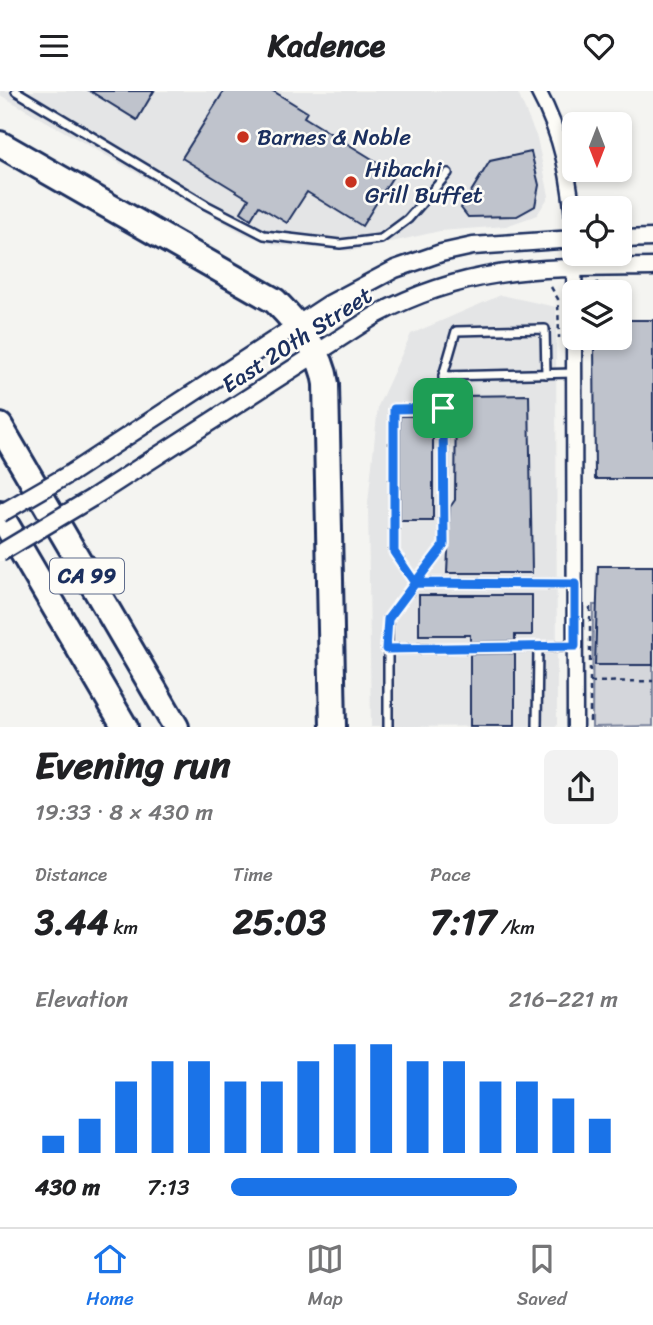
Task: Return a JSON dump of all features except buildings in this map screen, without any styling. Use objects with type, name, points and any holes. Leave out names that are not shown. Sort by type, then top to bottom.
[{"type":"highway","points":[[0,144],[275,301],[298,325],[315,354],[325,372],[328,405],[333,726]]},
{"type":"highway","name":"CA 99","points":[[0,426],[176,726]]},
{"type":"highway","name":"CA 99","points":[[0,514],[125,726]]},
{"type":"street","points":[[538,91],[551,116],[564,155],[571,196]]},
{"type":"street","points":[[632,239],[653,238]]},
{"type":"street","name":"East 20th Street","points":[[0,514],[71,473],[360,286],[425,257],[489,244],[562,240]]},
{"type":"street","name":"East 20th Street","points":[[0,553],[92,498],[383,311],[447,283],[562,263]]},
{"type":"street","name":"East 20th Street","points":[[632,265],[653,267]]},
{"type":"street","points":[[574,350],[575,726]]},
{"type":"lane","points":[[16,91],[206,205],[264,235],[340,244],[381,239],[408,219],[448,173]]},
{"type":"lane","points":[[388,726],[388,619],[444,545],[443,376],[456,331],[545,329],[546,374]]},
{"type":"lane","points":[[443,376],[574,373]]},
{"type":"lane","points":[[415,583],[394,552],[394,409],[443,408]]},
{"type":"lane","points":[[415,583],[575,584]]},
{"type":"lane","points":[[386,649],[575,646]]},
{"type":"lane","points":[[537,726],[538,647]]},
{"type":"path","points":[[590,726],[590,682],[653,681]]},
{"type":"shaded area","points":[[0,91],[517,91],[537,138],[549,196],[537,215],[506,226],[440,231],[352,251],[275,245],[244,234],[0,95]]},
{"type":"shaded area","points":[[501,295],[556,307],[557,726],[371,727],[368,503],[378,406],[411,334]]},
{"type":"shaded area","points":[[653,604],[653,726],[592,727],[593,605]]},
{"type":"place","name":"Barnes & Noble","points":[[243,137]]},
{"type":"place","name":"Hibachi Grill Buffet","points":[[351,182]]},
{"type":"route","points":[[443,408],[394,409],[394,552],[415,583],[388,619],[386,649],[575,646],[575,584],[415,583],[444,545],[443,408]]}]
